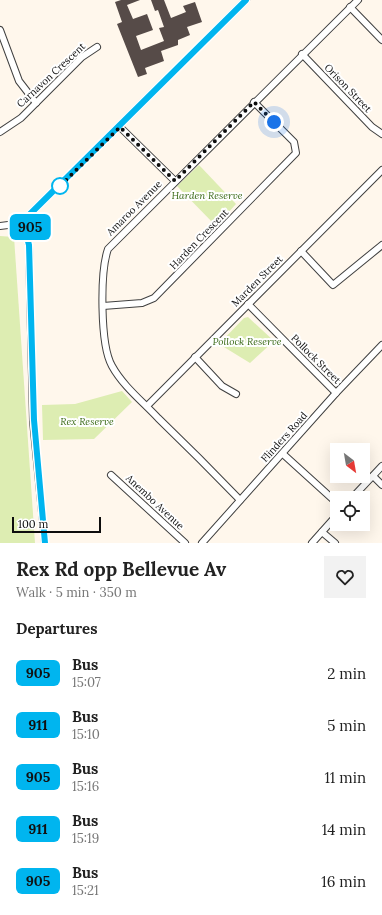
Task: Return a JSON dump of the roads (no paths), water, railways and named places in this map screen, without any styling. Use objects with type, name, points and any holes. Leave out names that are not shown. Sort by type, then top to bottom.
[{"type":"street","points":[[27,217],[31,223],[29,228],[19,230],[16,224],[18,218],[23,216],[27,217],[120,127],[246,0]]},
{"type":"street","name":"Amaroo Avenue","points":[[240,500],[122,380],[111,365],[106,353],[104,340],[102,274],[108,249],[302,54],[358,0]]},
{"type":"street","points":[[350,8],[382,40]]},
{"type":"street","points":[[0,30],[19,81],[36,103]]},
{"type":"street","name":"Carnavon Crescent","points":[[0,132],[15,123],[82,57],[97,47]]},
{"type":"street","name":"Orison Street","points":[[302,54],[372,127],[382,134]]},
{"type":"street","name":"Harden Crescent","points":[[104,306],[142,303],[154,298],[296,153],[294,142],[254,102]]},
{"type":"street","points":[[120,127],[175,181]]},
{"type":"street","name":"Marden Street","points":[[147,406],[382,170]]},
{"type":"street","points":[[0,226],[16,224]]},
{"type":"street","points":[[25,230],[29,245],[34,420],[45,543]]},
{"type":"street","points":[[301,251],[334,285],[382,245]]},
{"type":"street","name":"Pollock Street","points":[[248,304],[336,393]]},
{"type":"street","name":"Flinders Road","points":[[202,543],[336,393],[382,345]]},
{"type":"street","points":[[195,358],[222,386],[236,394]]},
{"type":"street","points":[[283,454],[330,497]]},
{"type":"street","points":[[359,491],[382,466]]},
{"type":"street","name":"Anembo Avenue","points":[[111,475],[185,543]]},
{"type":"street","points":[[373,476],[382,485]]},
{"type":"street","points":[[312,543],[330,523]]},
{"type":"street","points":[[322,532],[335,543]]},
{"type":"park label","name":"Harden Reserve","points":[[207,195]]},
{"type":"park label","name":"Pollock Reserve","points":[[247,341]]},
{"type":"park label","name":"Rex Reserve","points":[[87,421]]}]
